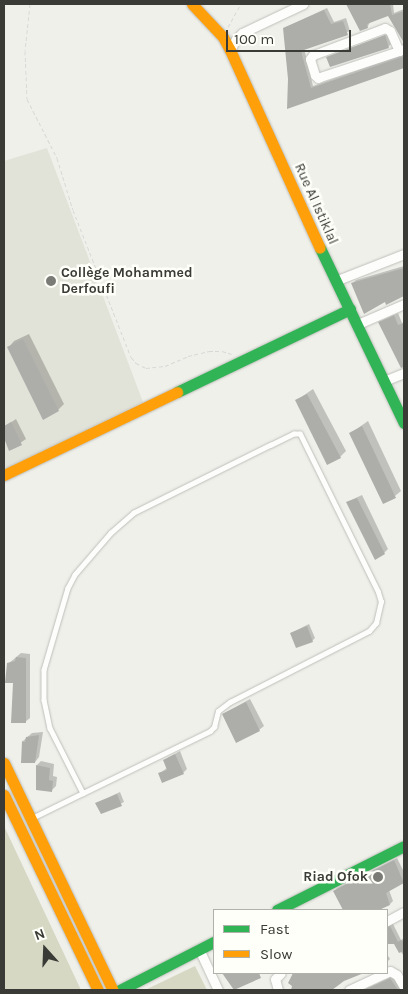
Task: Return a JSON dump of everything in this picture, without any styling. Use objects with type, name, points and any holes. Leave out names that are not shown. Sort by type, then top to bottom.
[{"type":"street","name":"Rue Al Istiklal","points":[[192,4],[229,41],[335,281],[358,324],[404,423]]},
{"type":"street","points":[[229,41],[255,25],[302,4]]},
{"type":"street","points":[[385,28],[390,31],[402,50],[318,78],[315,76],[310,59],[313,55],[385,28]]},
{"type":"street","points":[[335,281],[404,254]]},
{"type":"street","points":[[358,324],[404,304]]},
{"type":"street","points":[[4,475],[350,308]]},
{"type":"street","points":[[384,381],[404,373]]},
{"type":"street","points":[[4,763],[113,990]]},
{"type":"street","points":[[4,795],[98,990]]},
{"type":"street","points":[[279,909],[404,846]]},
{"type":"street","points":[[388,920],[404,912]]},
{"type":"street","points":[[120,990],[213,942]]},
{"type":"street","points":[[199,949],[218,990]]},
{"type":"street","points":[[388,973],[394,972],[404,988]]},
{"type":"street","points":[[278,990],[276,979],[280,974]]},
{"type":"street","points":[[349,990],[370,976]]},
{"type":"lane","points":[[30,819],[210,731],[214,727],[218,711],[230,702],[369,631],[376,622],[381,602],[378,592],[300,434],[294,434],[271,444],[134,514],[111,532],[75,575],[68,588],[44,670],[44,700],[50,728],[83,793]]},
{"type":"path","points":[[30,4],[25,51],[27,99],[57,158],[73,210],[131,357],[136,363],[146,368],[165,366],[188,356],[209,351],[222,351],[248,358]]},
{"type":"path","points":[[229,41],[242,4]]},
{"type":"shaded area","name":"Collège Mohammed Derfoufi","points":[[47,148],[143,402],[4,470],[4,161]]},
{"type":"green space","points":[[4,826],[81,990],[4,990]]},
{"type":"green space","points":[[195,966],[207,990],[145,990]]},
{"type":"building","points":[[346,4],[390,4],[392,15],[404,11],[404,43],[388,16],[367,24],[368,28],[360,31]]},
{"type":"building","points":[[324,10],[331,24],[343,21],[348,35],[301,51],[311,88],[404,56],[404,68],[287,109],[288,79],[283,28]]},
{"type":"building","points":[[385,35],[389,48],[330,67],[326,57]]},
{"type":"building","points":[[404,268],[404,296],[386,305],[385,302],[364,314],[351,283]]},
{"type":"building","points":[[394,315],[398,325],[404,323],[404,367],[401,368],[378,322]]},
{"type":"building","points":[[23,339],[59,411],[43,420],[7,347]]},
{"type":"building","points":[[307,394],[341,458],[327,465],[295,400]]},
{"type":"building","points":[[11,422],[22,445],[9,451],[4,438],[4,426]]},
{"type":"building","points":[[362,426],[396,498],[383,504],[349,433]]},
{"type":"building","points":[[357,498],[385,554],[375,560],[346,502]]},
{"type":"building","points":[[307,626],[313,642],[296,648],[290,633]]},
{"type":"building","points":[[16,657],[26,658],[26,723],[11,723],[13,683],[5,683],[7,663],[15,661]]},
{"type":"building","points":[[246,702],[260,731],[236,743],[222,714]]},
{"type":"building","points":[[39,735],[35,763],[21,763],[22,741],[25,742],[26,737]]},
{"type":"building","points":[[175,754],[184,774],[162,783],[158,773],[167,770],[163,760]]},
{"type":"building","points":[[36,765],[50,768],[49,780],[53,781],[52,792],[36,790]]},
{"type":"building","points":[[117,794],[122,806],[101,814],[95,803]]},
{"type":"building","points":[[394,860],[404,883],[386,893],[390,905],[381,909],[342,909],[333,891]]},
{"type":"building","points":[[390,926],[398,942],[401,940],[404,942],[404,951],[399,953],[394,944],[388,944],[388,927]]},
{"type":"building","points":[[223,974],[259,974],[261,978],[234,990]]},
{"type":"building","points":[[292,974],[362,974],[344,981],[332,990],[291,990],[292,986],[288,983]]},
{"type":"building","points":[[390,978],[398,990],[363,990]]},
{"type":"traffic: fast","points":[[320,248],[404,423]]},
{"type":"traffic: fast","points":[[177,392],[350,309]]},
{"type":"traffic: fast","points":[[279,909],[404,846]]},
{"type":"traffic: fast","points":[[120,990],[213,943]]},
{"type":"traffic: slow","points":[[192,4],[223,37],[230,50],[320,248]]},
{"type":"traffic: slow","points":[[4,475],[177,392]]},
{"type":"traffic: slow","points":[[4,763],[113,990]]},
{"type":"traffic: slow","points":[[4,795],[98,990]]},
{"type":"place","name":"Collège Mohammed Derfoufi","points":[[51,281]]},
{"type":"place","name":"Riad Ofok","points":[[378,877]]}]
